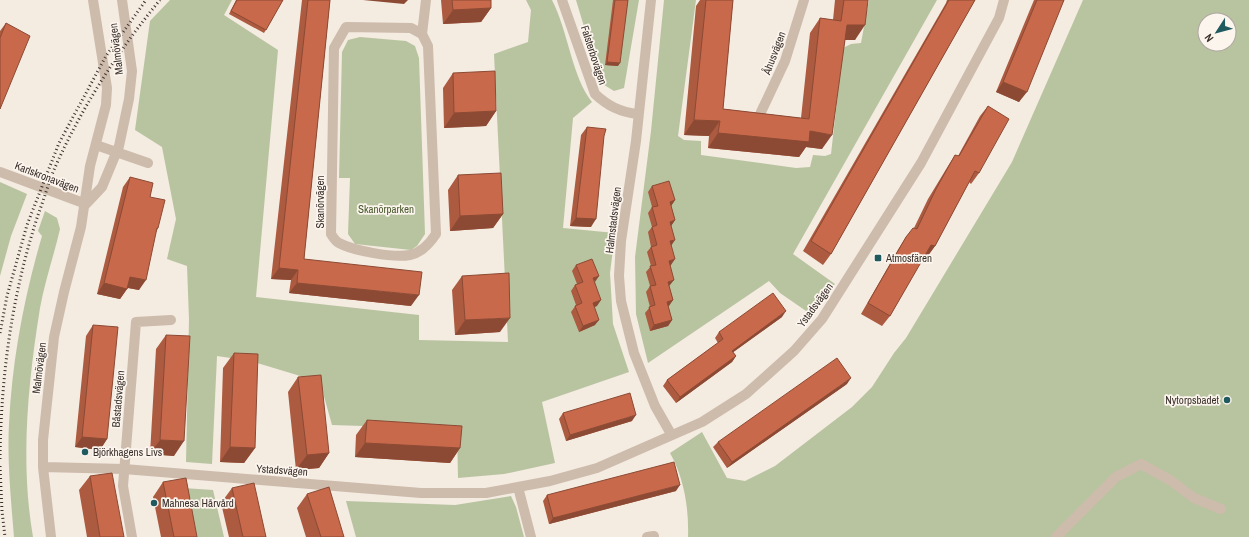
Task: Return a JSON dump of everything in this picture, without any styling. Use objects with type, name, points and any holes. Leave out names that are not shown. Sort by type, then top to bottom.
[{"type":"street","name":"Malmövägen","points":[[52,537],[43,467],[42,440],[54,337],[86,204],[90,166],[106,105],[107,88],[93,0]]},
{"type":"street","name":"Malmövägen","points":[[86,204],[102,187],[117,151],[129,99],[132,71],[122,0]]},
{"type":"street","name":"Skanörvägen","points":[[422,34],[411,28],[346,27],[334,48],[331,234],[337,242],[348,248],[390,255],[411,255],[430,244],[436,234],[428,46],[422,34],[426,0]]},
{"type":"street","name":"Falsterbovägen","points":[[562,0],[595,94],[607,105],[625,112],[638,114]]},
{"type":"street","name":"Halmstadsvägen","points":[[651,0],[621,241],[619,276],[621,301],[638,366],[655,406],[671,434]]},
{"type":"street","name":"Åhusvägen","points":[[761,112],[785,60],[804,0]]},
{"type":"street","name":"Ystadsvägen","points":[[43,467],[124,469],[421,493],[486,493],[550,481],[597,468],[671,434],[702,422],[746,394],[794,351],[822,319],[920,163],[999,18],[1004,0]]},
{"type":"street","points":[[96,145],[148,163]]},
{"type":"street","name":"Karlskronavägen","points":[[0,172],[86,204]]},
{"type":"street","name":"Båstadsvägen","points":[[132,537],[123,486],[136,322],[171,320]]},
{"type":"street","points":[[1056,537],[1116,477],[1141,464],[1170,480],[1194,498],[1222,509]]},
{"type":"street","points":[[327,485],[332,499]]},
{"type":"street","points":[[518,488],[531,537]]},
{"type":"green space","points":[[170,0],[232,0],[224,15],[278,50],[256,297],[419,315],[419,340],[508,342],[494,54],[528,42],[531,10],[526,0],[552,0],[580,80],[585,92],[592,102],[573,118],[563,228],[615,233],[610,273],[613,324],[629,372],[542,402],[555,463],[504,474],[458,478],[457,429],[332,425],[320,382],[251,361],[217,356],[212,464],[186,462],[189,319],[187,266],[167,259],[176,219],[162,147],[135,130],[150,21]]},
{"type":"green space","points":[[576,0],[639,0],[624,88],[614,91],[601,83]]},
{"type":"green space","points":[[664,0],[696,0],[678,136],[684,140],[701,141],[701,155],[796,168],[810,167],[813,155],[825,156],[831,154],[843,48],[851,44],[861,43],[869,0],[937,0],[793,254],[835,284],[809,313],[780,293],[769,281],[648,363],[636,314],[635,257],[651,131]]},
{"type":"green space","points":[[1083,0],[1249,0],[1249,537],[688,537],[688,515],[685,494],[679,473],[670,453],[702,432],[727,478],[745,481],[775,466],[852,407],[872,387],[894,353],[906,338],[1012,162]]},
{"type":"green space","name":"Skanörparken","points":[[360,37],[406,41],[415,46],[419,58],[425,234],[417,246],[411,250],[355,244],[348,234],[350,178],[339,178],[342,52],[348,40]]},
{"type":"green space","points":[[0,182],[27,194],[11,236],[0,276]]},
{"type":"green space","points":[[45,211],[57,218],[60,229],[40,308],[29,394],[26,451],[29,509],[33,537],[14,537],[9,452],[9,424],[13,377],[24,306],[42,236],[38,231]]},
{"type":"green space","points":[[183,488],[213,490],[224,537],[192,537]]},
{"type":"green space","points":[[511,496],[516,507],[524,537],[356,537],[346,501],[455,505]]},
{"type":"building","points":[[237,0],[283,0],[266,30],[231,11]]},
{"type":"building","points":[[308,0],[330,0],[304,259],[422,272],[419,295],[297,283],[298,270],[279,268]]},
{"type":"building","points":[[452,0],[491,0],[491,8],[453,10]]},
{"type":"building","points":[[615,0],[628,0],[620,63],[607,62]]},
{"type":"building","points":[[706,0],[733,0],[723,109],[809,119],[820,18],[841,21],[844,0],[868,0],[865,25],[847,25],[832,135],[810,131],[809,142],[718,133],[720,121],[694,120]]},
{"type":"building","points":[[949,0],[975,0],[831,254],[811,241]]},
{"type":"building","points":[[1037,0],[1064,0],[1027,92],[1003,82]]},
{"type":"building","points":[[6,23],[30,36],[0,109],[0,38]]},
{"type":"building","points":[[495,71],[496,111],[454,113],[453,73]]},
{"type":"building","points":[[988,106],[1009,119],[979,173],[975,171],[935,246],[931,245],[890,316],[868,303],[906,237],[913,228],[917,229],[936,189],[955,155],[959,156]]},
{"type":"building","points":[[587,127],[606,129],[604,136],[596,219],[576,218]]},
{"type":"building","points":[[501,173],[503,214],[460,216],[458,175]]},
{"type":"building","points":[[130,177],[153,183],[150,197],[165,200],[157,228],[146,280],[130,277],[127,289],[104,283]]},
{"type":"building","points":[[669,181],[675,200],[670,202],[675,220],[670,222],[675,240],[670,241],[675,259],[669,261],[674,280],[668,282],[673,300],[667,302],[672,320],[654,325],[649,307],[655,305],[650,286],[656,285],[650,266],[656,265],[651,247],[657,245],[652,227],[657,225],[652,207],[658,206],[652,186]]},
{"type":"building","points":[[592,259],[599,276],[593,278],[601,300],[593,303],[599,320],[583,326],[575,306],[582,303],[575,285],[583,282],[576,265]]},
{"type":"building","points":[[509,273],[510,318],[465,320],[462,276]]},
{"type":"building","points":[[773,293],[786,311],[732,351],[736,356],[680,397],[667,380],[723,339],[719,332]]},
{"type":"building","points":[[93,325],[118,327],[107,439],[82,437]]},
{"type":"building","points":[[166,335],[190,336],[184,441],[160,440]]},
{"type":"building","points":[[234,353],[258,354],[255,448],[230,447]]},
{"type":"building","points":[[837,358],[851,378],[732,462],[718,442]]},
{"type":"building","points":[[321,375],[329,453],[307,455],[298,377]]},
{"type":"building","points":[[630,393],[636,415],[570,435],[563,413]]},
{"type":"building","points":[[367,420],[462,426],[460,448],[365,443]]},
{"type":"building","points":[[674,462],[680,485],[553,518],[547,495]]},
{"type":"building","points":[[112,473],[124,537],[100,537],[90,476]]},
{"type":"building","points":[[186,478],[197,537],[174,537],[163,482]]},
{"type":"building","points":[[254,483],[266,537],[243,537],[232,488]]},
{"type":"building","points":[[329,487],[344,537],[321,537],[307,494]]},
{"type":"railway","points":[[0,333],[7,296],[27,225],[59,143],[106,56],[146,0]]},
{"type":"railway","points":[[0,459],[3,396],[15,303],[30,242],[49,182],[75,126],[100,82],[129,40],[160,0]]},
{"type":"railway","points":[[0,466],[5,537]]},
{"type":"place","name":"Atmosfären","points":[[878,258]]},
{"type":"place","name":"Nytorpsbadet","points":[[1227,400]]},
{"type":"place","name":"Björkhagens Livs","points":[[85,452]]},
{"type":"place","name":"Mahnesa Hårvård","points":[[154,503]]}]
